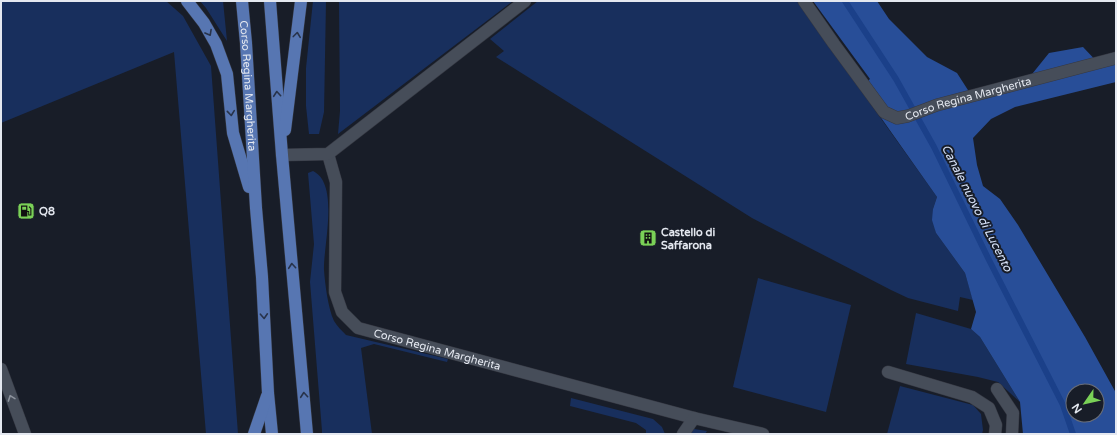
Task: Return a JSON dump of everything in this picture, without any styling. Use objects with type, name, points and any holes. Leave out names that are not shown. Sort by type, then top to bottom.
[{"type":"main road","points":[[187,1],[204,23],[216,44],[227,74],[233,133],[256,208]]},
{"type":"main road","name":"Corso Regina Margherita","points":[[242,1],[272,434]]},
{"type":"main road","points":[[270,1],[307,434]]},
{"type":"main road","points":[[282,155],[301,1]]},
{"type":"main road","points":[[254,434],[268,393]]},
{"type":"street","points":[[282,155],[328,154],[525,1]]},
{"type":"street","name":"Corso Regina Margherita","points":[[804,1],[884,112],[897,118],[908,116],[937,105],[1116,58]]},
{"type":"street","name":"Corso Regina Margherita","points":[[328,154],[336,182],[335,292],[342,312],[358,328],[694,418],[763,434]]},
{"type":"street","points":[[1,369],[25,434]]},
{"type":"street","points":[[888,372],[972,397],[989,408],[996,425],[995,434]]},
{"type":"street","points":[[998,389],[1013,413],[1012,434]]},
{"type":"street","points":[[683,434],[694,418]]},
{"type":"shaded area","points":[[1,1],[166,1],[183,16],[211,66],[238,434],[206,434],[174,52],[1,123]]},
{"type":"shaded area","points":[[200,1],[223,1],[227,41],[206,8]]},
{"type":"shaded area","points":[[313,1],[326,1],[324,112],[319,134],[309,134],[306,106],[306,68]]},
{"type":"shaded area","points":[[339,1],[513,1],[338,134],[340,111]]},
{"type":"shaded area","points":[[538,1],[797,1],[937,197],[933,209],[936,233],[965,273],[973,300],[960,297],[958,311],[908,298],[891,290],[752,218],[496,57],[504,51],[490,39]]},
{"type":"shaded area","points":[[813,1],[877,1],[889,19],[927,57],[957,73],[975,101],[1020,89],[1049,53],[1083,47],[1102,67],[1116,63],[1116,82],[1015,107],[991,119],[973,138],[977,165],[983,186],[1000,199],[1018,225],[1085,337],[1116,393],[1116,434],[1023,434],[1020,402],[980,337],[971,329],[976,312],[965,273],[936,233],[932,220],[933,209],[937,197],[860,88],[870,79]]},
{"type":"shaded area","points":[[313,171],[321,178],[326,189],[328,202],[324,270],[328,303],[335,323],[346,335],[448,359],[447,362],[374,344],[361,348],[372,434],[322,434],[310,282],[314,244],[308,173]]},
{"type":"shaded area","points":[[758,278],[851,305],[826,412],[733,387]]},
{"type":"shaded area","points":[[916,313],[971,329],[980,337],[1020,402],[998,382],[906,364]]},
{"type":"shaded area","points":[[900,386],[973,405],[981,414],[982,434],[887,434]]},
{"type":"shaded area","points":[[571,398],[653,419],[662,427],[665,434],[646,434],[646,430],[636,423],[570,406]]},
{"type":"shaded area","points":[[694,429],[707,431],[705,434],[690,434]]},
{"type":"waterway","name":"Canale nuovo di Lucento","points":[[845,1],[896,79],[934,147],[989,260],[1063,405],[1073,434]]},
{"type":"place","name":"Q8","points":[[26,211]]},
{"type":"place","name":"Castello di Saffarona","points":[[648,238]]}]
